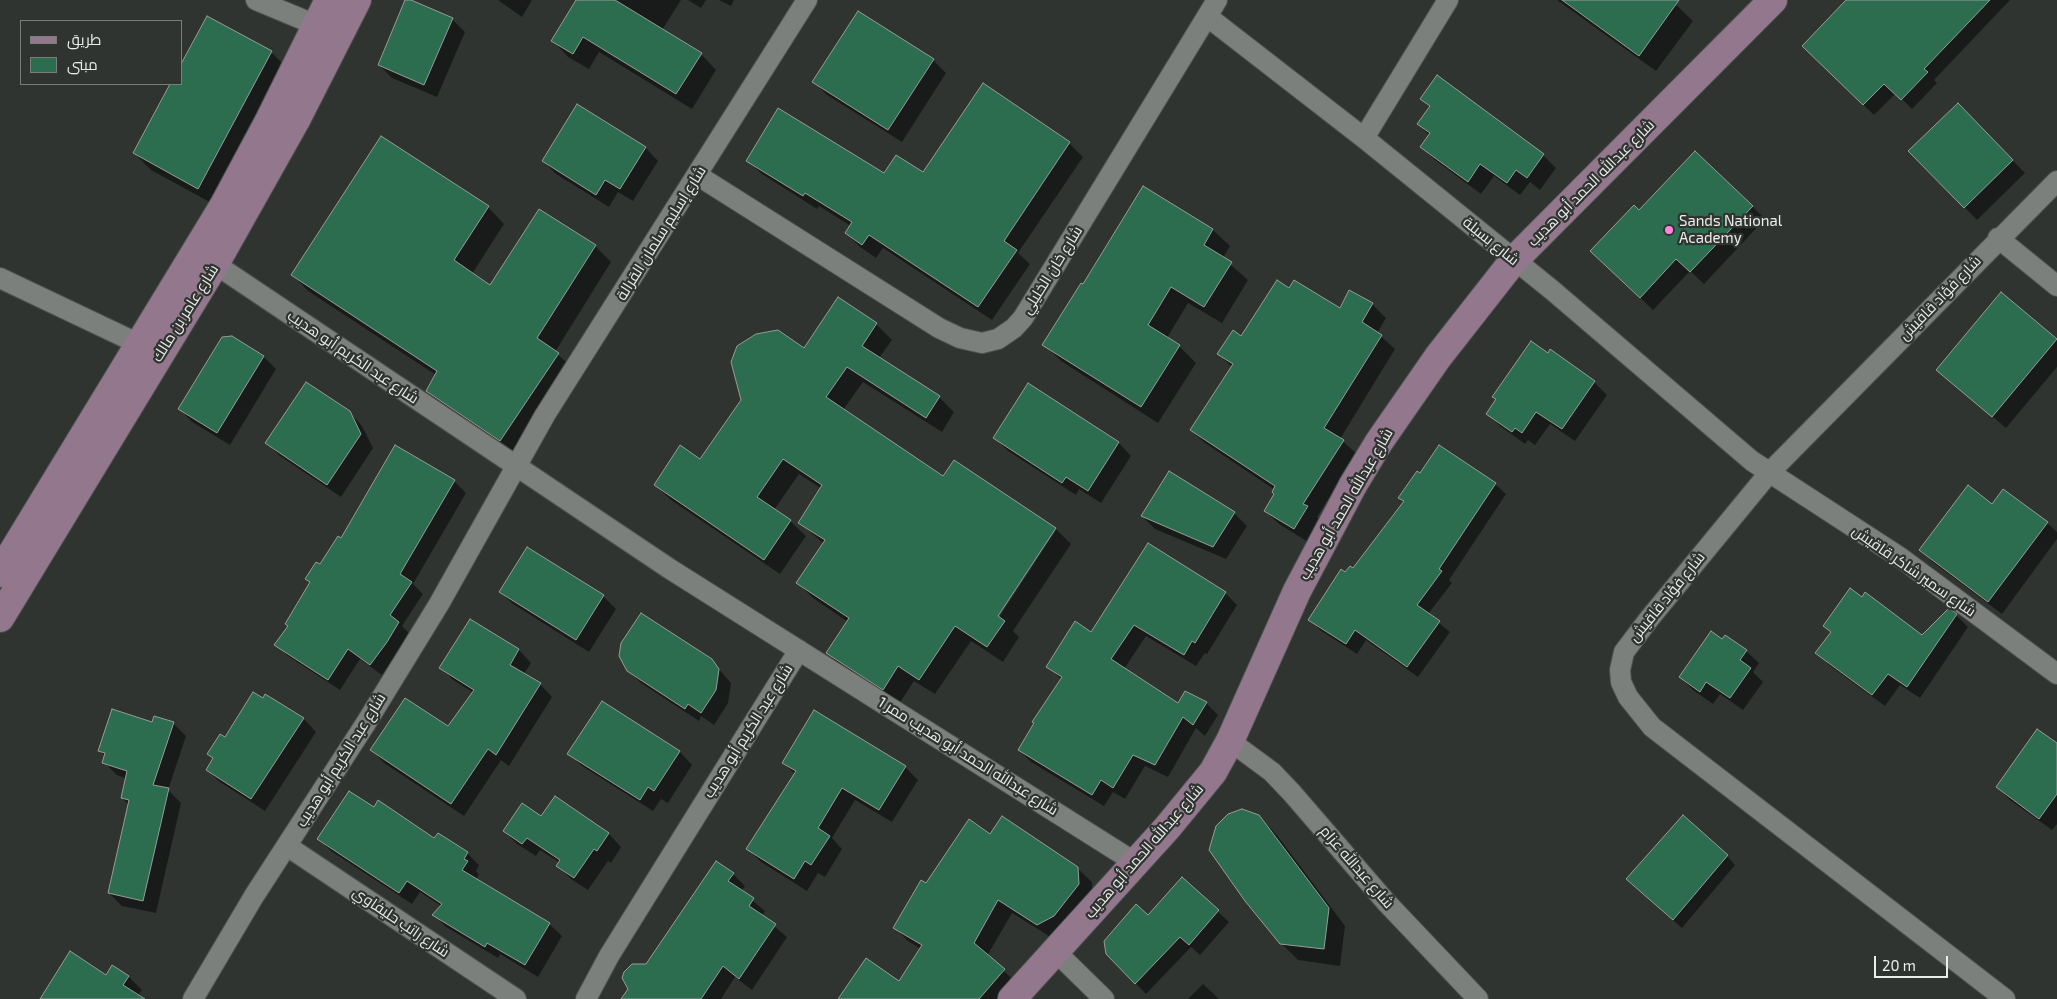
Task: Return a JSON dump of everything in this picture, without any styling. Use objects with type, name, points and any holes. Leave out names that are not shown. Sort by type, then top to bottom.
[{"type":"street","points":[[256,0],[328,31]]},
{"type":"street","name":"شارع عامر بن مالك","points":[[0,618],[215,264],[292,128],[328,31],[329,0]]},
{"type":"street","name":"شارع عامر بن مالك","points":[[0,573],[224,205],[270,119],[328,31],[357,0]]},
{"type":"street","name":"شارع إسليم سلمان القرالة","points":[[516,466],[545,415],[807,0]]},
{"type":"street","points":[[1364,138],[1448,0]]},
{"type":"street","name":"شارع عبدالله الحمد أبو هديب","points":[[1012,999],[1193,800],[1213,772],[1230,741],[1297,591],[1353,485],[1378,442],[1438,357],[1514,260],[1773,0]]},
{"type":"street","name":"شارع خان الخليلي","points":[[697,175],[939,328],[960,338],[982,343],[998,339],[1014,328],[1023,318],[1213,8]]},
{"type":"street","name":"شارع بسيلة","points":[[1213,8],[1364,138],[1631,356],[1732,446],[1769,473]]},
{"type":"street","name":"شارع فؤاد قاقيش","points":[[2005,999],[1652,726],[1628,697],[1621,682],[1620,670],[1624,652],[1769,473],[1998,238],[2057,181]]},
{"type":"street","points":[[1998,238],[2057,286]]},
{"type":"street","name":"شارع عبد الكريم أبو هديب","points":[[215,264],[670,569],[799,650],[614,948],[586,999]]},
{"type":"street","points":[[0,278],[139,344]]},
{"type":"street","name":"شارع عبد الكريم أبو هديب","points":[[193,999],[254,896],[439,604],[516,466]]},
{"type":"street","name":"شارع سمير شاكر قاقيش","points":[[1769,473],[1901,558],[2057,674]]},
{"type":"street","name":"شارع عبدالله الحمد أبو هديب ممر 1","points":[[799,650],[1136,863]]},
{"type":"street","name":"شارع عبدالله عزام","points":[[1230,741],[1272,772],[1386,902],[1478,999]]},
{"type":"street","name":"شارع راتب حليفاوي","points":[[287,846],[516,999]]},
{"type":"street","points":[[1055,951],[1104,999]]},
{"type":"building","points":[[405,0],[411,0],[453,18],[424,85],[378,65]]},
{"type":"building","points":[[576,0],[615,0],[702,53],[676,94],[583,37],[573,54],[551,41]]},
{"type":"building","points":[[1562,0],[1679,0],[1639,56]]},
{"type":"building","points":[[1846,0],[1990,0],[1924,69],[1928,72],[1901,100],[1884,84],[1863,105],[1802,46]]},
{"type":"building","points":[[858,11],[934,59],[888,130],[812,82]]},
{"type":"building","points":[[207,16],[272,51],[198,189],[133,153],[169,85],[182,85],[182,62]]},
{"type":"building","points":[[1437,75],[1544,154],[1527,178],[1516,170],[1507,183],[1480,164],[1468,182],[1420,147],[1430,133],[1417,124],[1430,106],[1420,99]]},
{"type":"building","points":[[983,83],[1070,142],[1004,241],[1017,250],[978,307],[869,235],[862,245],[845,233],[852,222],[805,193],[803,196],[746,161],[778,108],[884,173],[896,155],[923,172]]},
{"type":"building","points":[[1958,103],[2013,160],[1964,208],[1908,151]]},
{"type":"building","points":[[577,104],[646,147],[620,189],[605,180],[596,195],[542,161]]},
{"type":"building","points":[[381,136],[489,206],[454,260],[490,285],[539,209],[596,245],[537,338],[559,353],[500,441],[426,391],[437,371],[291,275]]},
{"type":"building","name":"Sands National Academy","points":[[1695,151],[1753,206],[1690,272],[1676,259],[1640,298],[1590,251],[1634,205],[1639,210]]},
{"type":"building","points":[[1143,186],[1213,229],[1204,245],[1232,262],[1204,307],[1171,287],[1148,325],[1180,345],[1141,407],[1042,345],[1081,283],[1083,284]]},
{"type":"building","points":[[1277,280],[1289,288],[1294,280],[1340,308],[1349,290],[1373,303],[1362,322],[1382,335],[1324,428],[1344,440],[1303,504],[1308,506],[1294,529],[1264,511],[1274,494],[1272,492],[1275,486],[1190,430],[1233,364],[1217,354],[1233,330],[1241,336]]},
{"type":"building","points":[[2001,292],[2057,339],[1992,417],[1936,370]]},
{"type":"building","points":[[838,297],[877,323],[862,346],[940,396],[926,418],[847,367],[826,397],[943,476],[954,460],[1056,528],[998,616],[1005,621],[987,647],[955,626],[919,680],[898,666],[883,690],[826,653],[849,618],[796,583],[825,540],[798,523],[822,485],[783,459],[757,497],[791,520],[764,560],[654,485],[680,445],[700,459],[741,400],[731,362],[737,346],[756,334],[778,330],[804,348]]},
{"type":"building","points":[[232,336],[264,356],[217,433],[178,409],[222,337]]},
{"type":"building","points":[[1531,341],[1548,353],[1550,349],[1595,381],[1562,429],[1536,412],[1522,433],[1515,428],[1512,432],[1486,414],[1496,399],[1492,397]]},
{"type":"building","points":[[306,382],[350,411],[361,434],[327,485],[265,443]]},
{"type":"building","points":[[1028,383],[1119,442],[1088,491],[1066,477],[1062,483],[993,438]]},
{"type":"building","points":[[395,445],[455,480],[400,574],[412,582],[390,615],[399,622],[387,642],[370,665],[348,649],[328,680],[274,645],[288,626],[285,624],[310,582],[305,579],[316,562],[320,564],[338,536],[341,538]]},
{"type":"building","points":[[1439,445],[1496,483],[1439,569],[1442,571],[1417,605],[1440,621],[1407,667],[1355,630],[1346,644],[1308,620],[1341,569],[1345,572],[1350,566],[1353,568],[1404,501],[1398,498],[1417,471],[1420,473]]},
{"type":"building","points":[[1169,471],[1235,512],[1213,547],[1141,516]]},
{"type":"building","points":[[1968,485],[1992,504],[2003,489],[2048,522],[1988,602],[1919,550]]},
{"type":"building","points":[[1148,543],[1226,592],[1195,643],[1192,641],[1184,655],[1134,625],[1111,659],[1178,703],[1185,691],[1207,702],[1193,725],[1183,717],[1155,765],[1133,755],[1113,788],[1101,780],[1092,795],[1018,750],[1034,723],[1032,722],[1062,677],[1046,667],[1075,621],[1091,632]]},
{"type":"building","points":[[527,547],[604,595],[576,640],[499,592]]},
{"type":"building","points":[[1850,588],[1862,597],[1865,592],[1922,635],[1949,608],[1957,614],[1907,687],[1888,674],[1872,695],[1815,653],[1831,632],[1823,626]]},
{"type":"building","points":[[641,613],[712,659],[719,669],[716,690],[701,713],[688,704],[685,709],[627,671],[619,656],[621,643]]},
{"type":"building","points":[[470,619],[519,649],[510,665],[541,683],[496,755],[488,749],[451,804],[370,750],[405,698],[448,726],[474,690],[439,668]]},
{"type":"building","points":[[1711,631],[1722,639],[1725,635],[1747,650],[1740,660],[1751,668],[1730,698],[1706,682],[1700,692],[1679,677]]},
{"type":"building","points":[[253,692],[263,698],[265,694],[304,718],[251,799],[206,770],[213,758],[207,754],[220,734],[225,737]]},
{"type":"building","points":[[602,701],[680,751],[654,791],[648,787],[640,800],[567,754]]},
{"type":"building","points":[[112,709],[152,722],[154,716],[174,722],[153,785],[169,788],[143,901],[108,893],[129,800],[121,798],[127,771],[102,763],[105,753],[98,751]]},
{"type":"building","points":[[814,710],[906,766],[879,810],[842,788],[818,828],[830,836],[811,865],[805,861],[794,879],[746,849],[796,771],[782,763]]},
{"type":"building","points":[[2037,729],[2057,743],[2057,794],[2039,819],[1996,787]]},
{"type":"building","points":[[349,791],[374,807],[378,800],[434,838],[438,833],[468,852],[464,859],[468,861],[462,870],[550,923],[525,965],[487,943],[485,947],[432,915],[442,904],[407,881],[399,893],[317,839]]},
{"type":"building","points":[[555,796],[609,833],[597,851],[594,849],[574,878],[556,866],[560,860],[527,838],[522,844],[503,831],[522,803],[541,816]]},
{"type":"building","points":[[1242,809],[1259,815],[1329,908],[1324,949],[1280,944],[1245,901],[1209,850],[1216,826],[1228,814]]},
{"type":"building","points":[[1683,815],[1728,855],[1673,920],[1626,879]]},
{"type":"building","points":[[1002,816],[1078,867],[1079,884],[1054,916],[1037,925],[998,900],[974,943],[1005,969],[979,999],[838,999],[866,958],[899,981],[922,945],[893,928],[921,880],[926,883],[969,819],[990,834]]},
{"type":"building","points":[[716,861],[734,873],[728,881],[754,898],[749,906],[776,924],[739,979],[723,966],[701,999],[621,999],[628,989],[622,978],[624,972],[632,964],[646,964]]},
{"type":"building","points":[[1182,877],[1219,910],[1189,945],[1180,937],[1135,984],[1106,954],[1104,941],[1136,904],[1148,915]]},
{"type":"building","points":[[70,951],[106,975],[112,965],[129,976],[123,985],[145,999],[40,999]]},
{"type":"place","name":"Sands National Academy","points":[[1669,230]]}]
